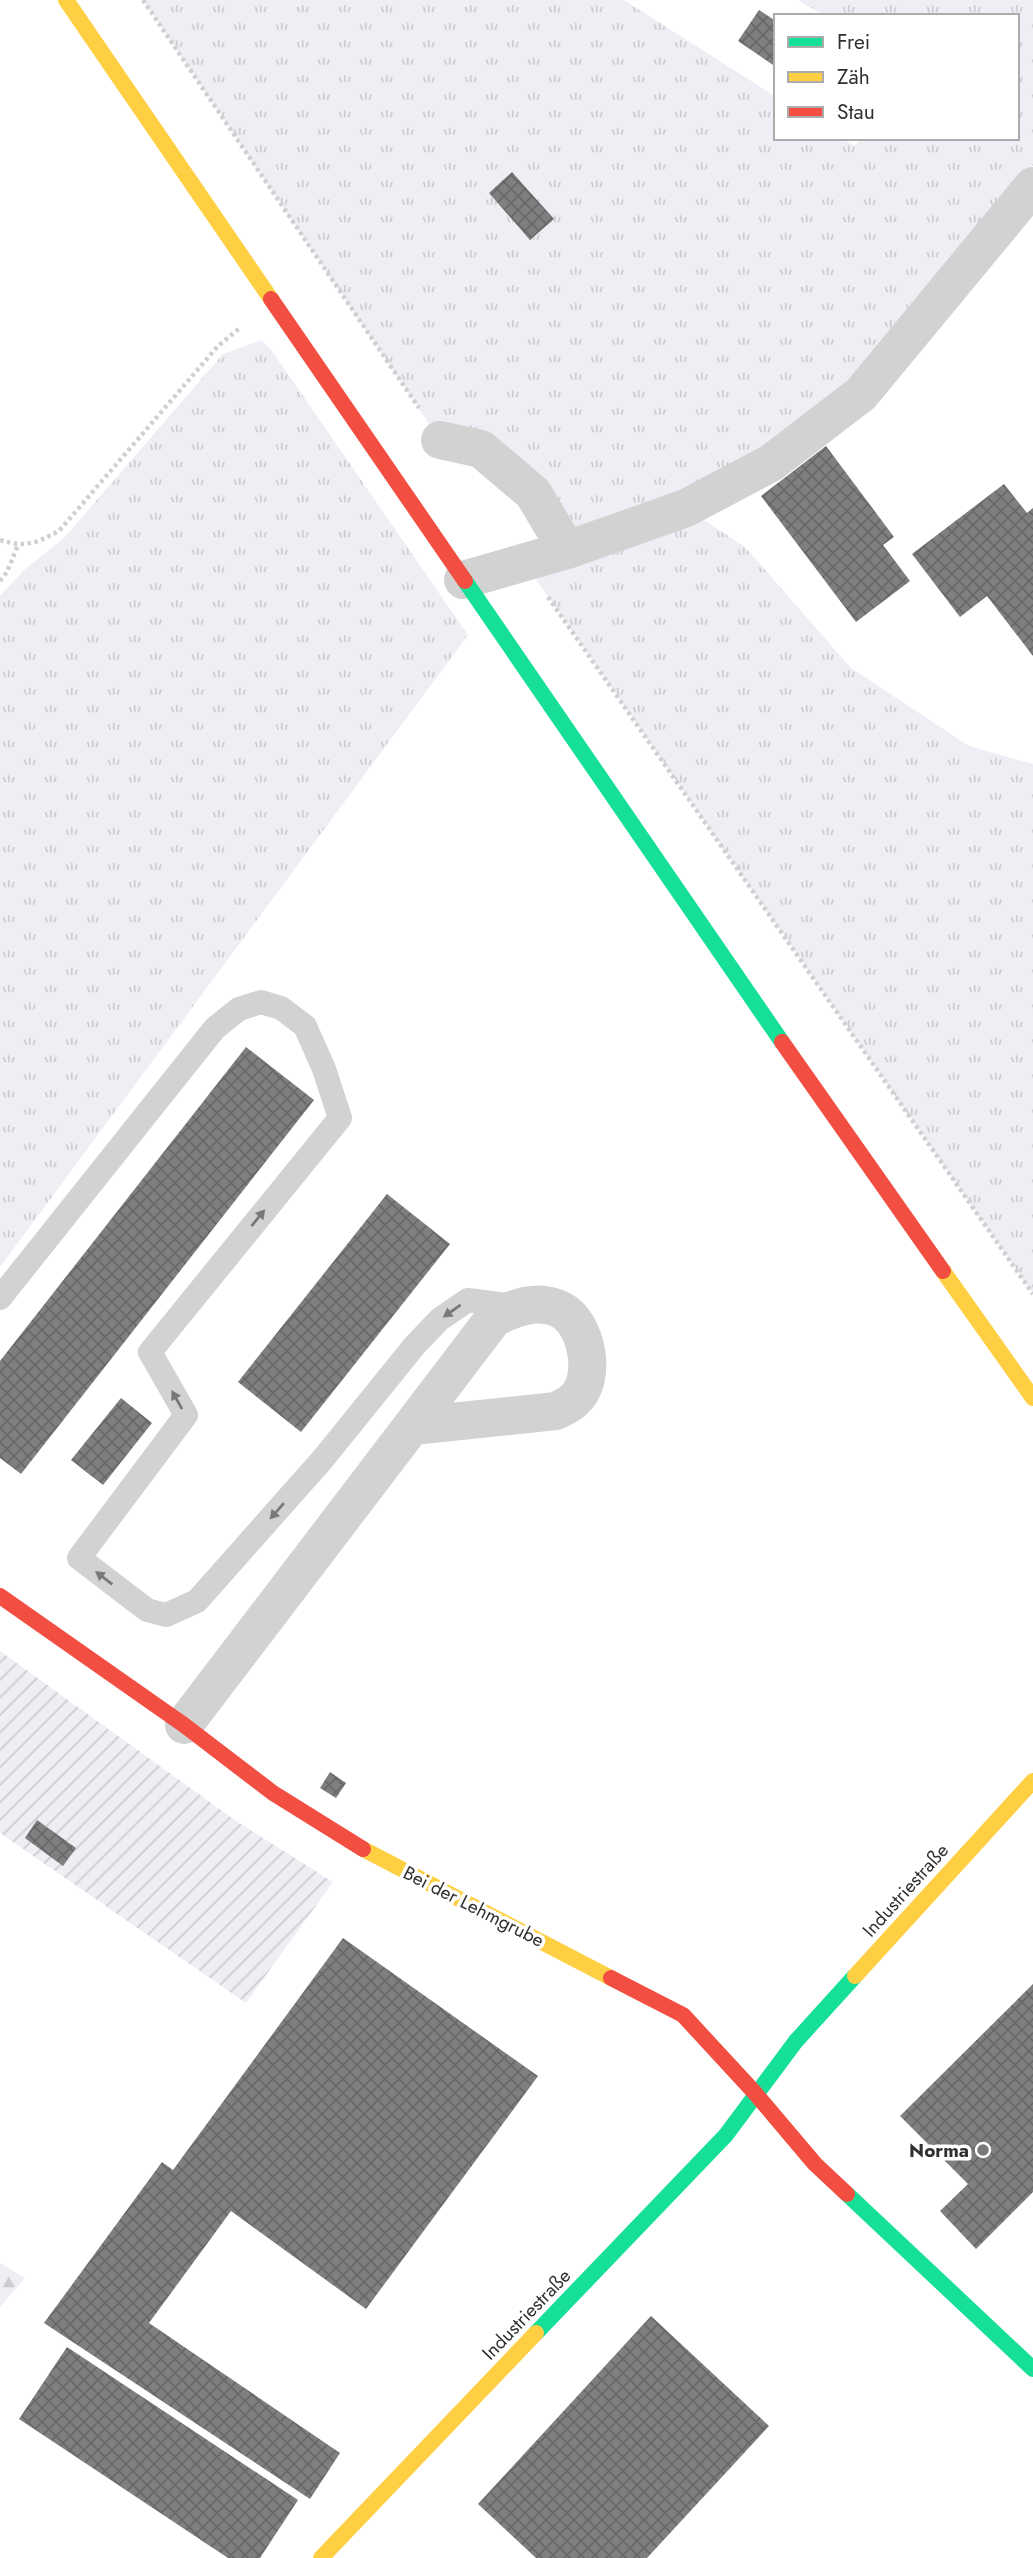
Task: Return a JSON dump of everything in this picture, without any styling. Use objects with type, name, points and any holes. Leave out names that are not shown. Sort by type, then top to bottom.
[{"type":"street","points":[[65,0],[728,965],[1033,1398]]},
{"type":"street","points":[[463,580],[567,550],[686,508],[771,463],[851,404],[1033,186]]},
{"type":"street","points":[[440,440],[481,449],[533,493],[567,550]]},
{"type":"street","points":[[184,1725],[494,1318],[517,1306],[542,1304],[562,1310],[578,1330],[587,1353],[588,1376],[576,1399],[556,1411],[413,1426]]},
{"type":"street","name":"Bei der Lehmgrube","points":[[0,1596],[184,1725],[273,1793],[344,1839],[683,2015],[755,2093]]},
{"type":"street","name":"Industriestraße","points":[[321,2558],[726,2135],[796,2041],[1033,1781]]},
{"type":"street","points":[[755,2093],[815,2164],[1033,2370]]},
{"type":"lane","points":[[0,1298],[215,1028],[239,1009],[261,1002],[281,1008],[305,1026],[324,1069],[340,1118],[150,1352],[186,1415],[79,1558],[146,1610],[166,1615],[197,1601],[322,1460],[415,1345],[440,1319],[468,1300],[517,1306]]},
{"type":"path","points":[[143,0],[440,440]]},
{"type":"path","points":[[0,540],[18,545],[39,542],[59,530],[218,346],[271,302]]},
{"type":"path","points":[[0,581],[18,545]]},
{"type":"path","points":[[524,562],[1033,1294]]},
{"type":"green space","points":[[143,0],[624,0],[774,96],[774,140],[844,140],[854,146],[860,140],[1019,140],[1019,14],[821,14],[798,0],[1033,0],[1033,165],[844,393],[718,483],[575,536],[440,440]]},
{"type":"green space","points":[[262,340],[468,635],[0,1267],[0,596],[24,570],[65,537],[223,354]]},
{"type":"green space","points":[[686,508],[745,547],[851,668],[969,746],[1033,764],[1033,1294],[524,562]]},
{"type":"green space","points":[[0,1651],[239,1823],[333,1882],[246,2003],[0,1833]]},
{"type":"green space","points":[[0,2263],[25,2278],[0,2307]]},
{"type":"building","points":[[759,10],[774,20],[774,66],[738,41]]},
{"type":"building","points":[[512,172],[554,219],[530,240],[489,193]]},
{"type":"building","points":[[826,446],[894,537],[883,545],[910,581],[856,622],[761,496]]},
{"type":"building","points":[[1004,484],[1027,513],[1033,508],[1033,656],[987,596],[960,617],[912,554]]},
{"type":"building","points":[[246,1047],[314,1100],[21,1474],[0,1458],[0,1361]]},
{"type":"building","points":[[387,1194],[450,1244],[301,1432],[238,1382]]},
{"type":"building","points":[[121,1398],[152,1423],[103,1485],[71,1460]]},
{"type":"building","points":[[330,1772],[346,1783],[336,1798],[320,1788]]},
{"type":"building","points":[[37,1820],[76,1848],[63,1866],[25,1838]]},
{"type":"building","points":[[343,1938],[538,2076],[366,2309],[231,2211],[149,2323],[340,2453],[310,2499],[44,2323],[162,2162],[173,2170]]},
{"type":"building","name":"Norma","points":[[1033,1984],[1033,2192],[976,2249],[940,2211],[968,2184],[900,2116]]},
{"type":"building","points":[[651,2316],[769,2426],[647,2558],[536,2558],[478,2504]]},
{"type":"building","points":[[67,2347],[298,2500],[260,2558],[228,2558],[19,2419]]},
{"type":"traffic: fast","points":[[465,581],[782,1042]]},
{"type":"traffic: fast","points":[[536,2333],[726,2135],[796,2041],[855,1976]]},
{"type":"traffic: fast","points":[[847,2194],[1033,2369]]},
{"type":"traffic: slow","points":[[66,0],[271,299]]},
{"type":"traffic: slow","points":[[943,1271],[1033,1398]]},
{"type":"traffic: slow","points":[[855,1976],[1033,1781]]},
{"type":"traffic: slow","points":[[363,1849],[611,1978]]},
{"type":"traffic: slow","points":[[321,2558],[536,2333]]},
{"type":"traffic: jam","points":[[271,299],[465,581]]},
{"type":"traffic: jam","points":[[782,1042],[943,1271]]},
{"type":"traffic: jam","points":[[0,1596],[184,1725],[273,1793],[363,1849]]},
{"type":"traffic: jam","points":[[611,1978],[683,2015],[755,2093],[815,2164],[847,2194]]},
{"type":"place","name":"Norma","points":[[983,2150]]}]
